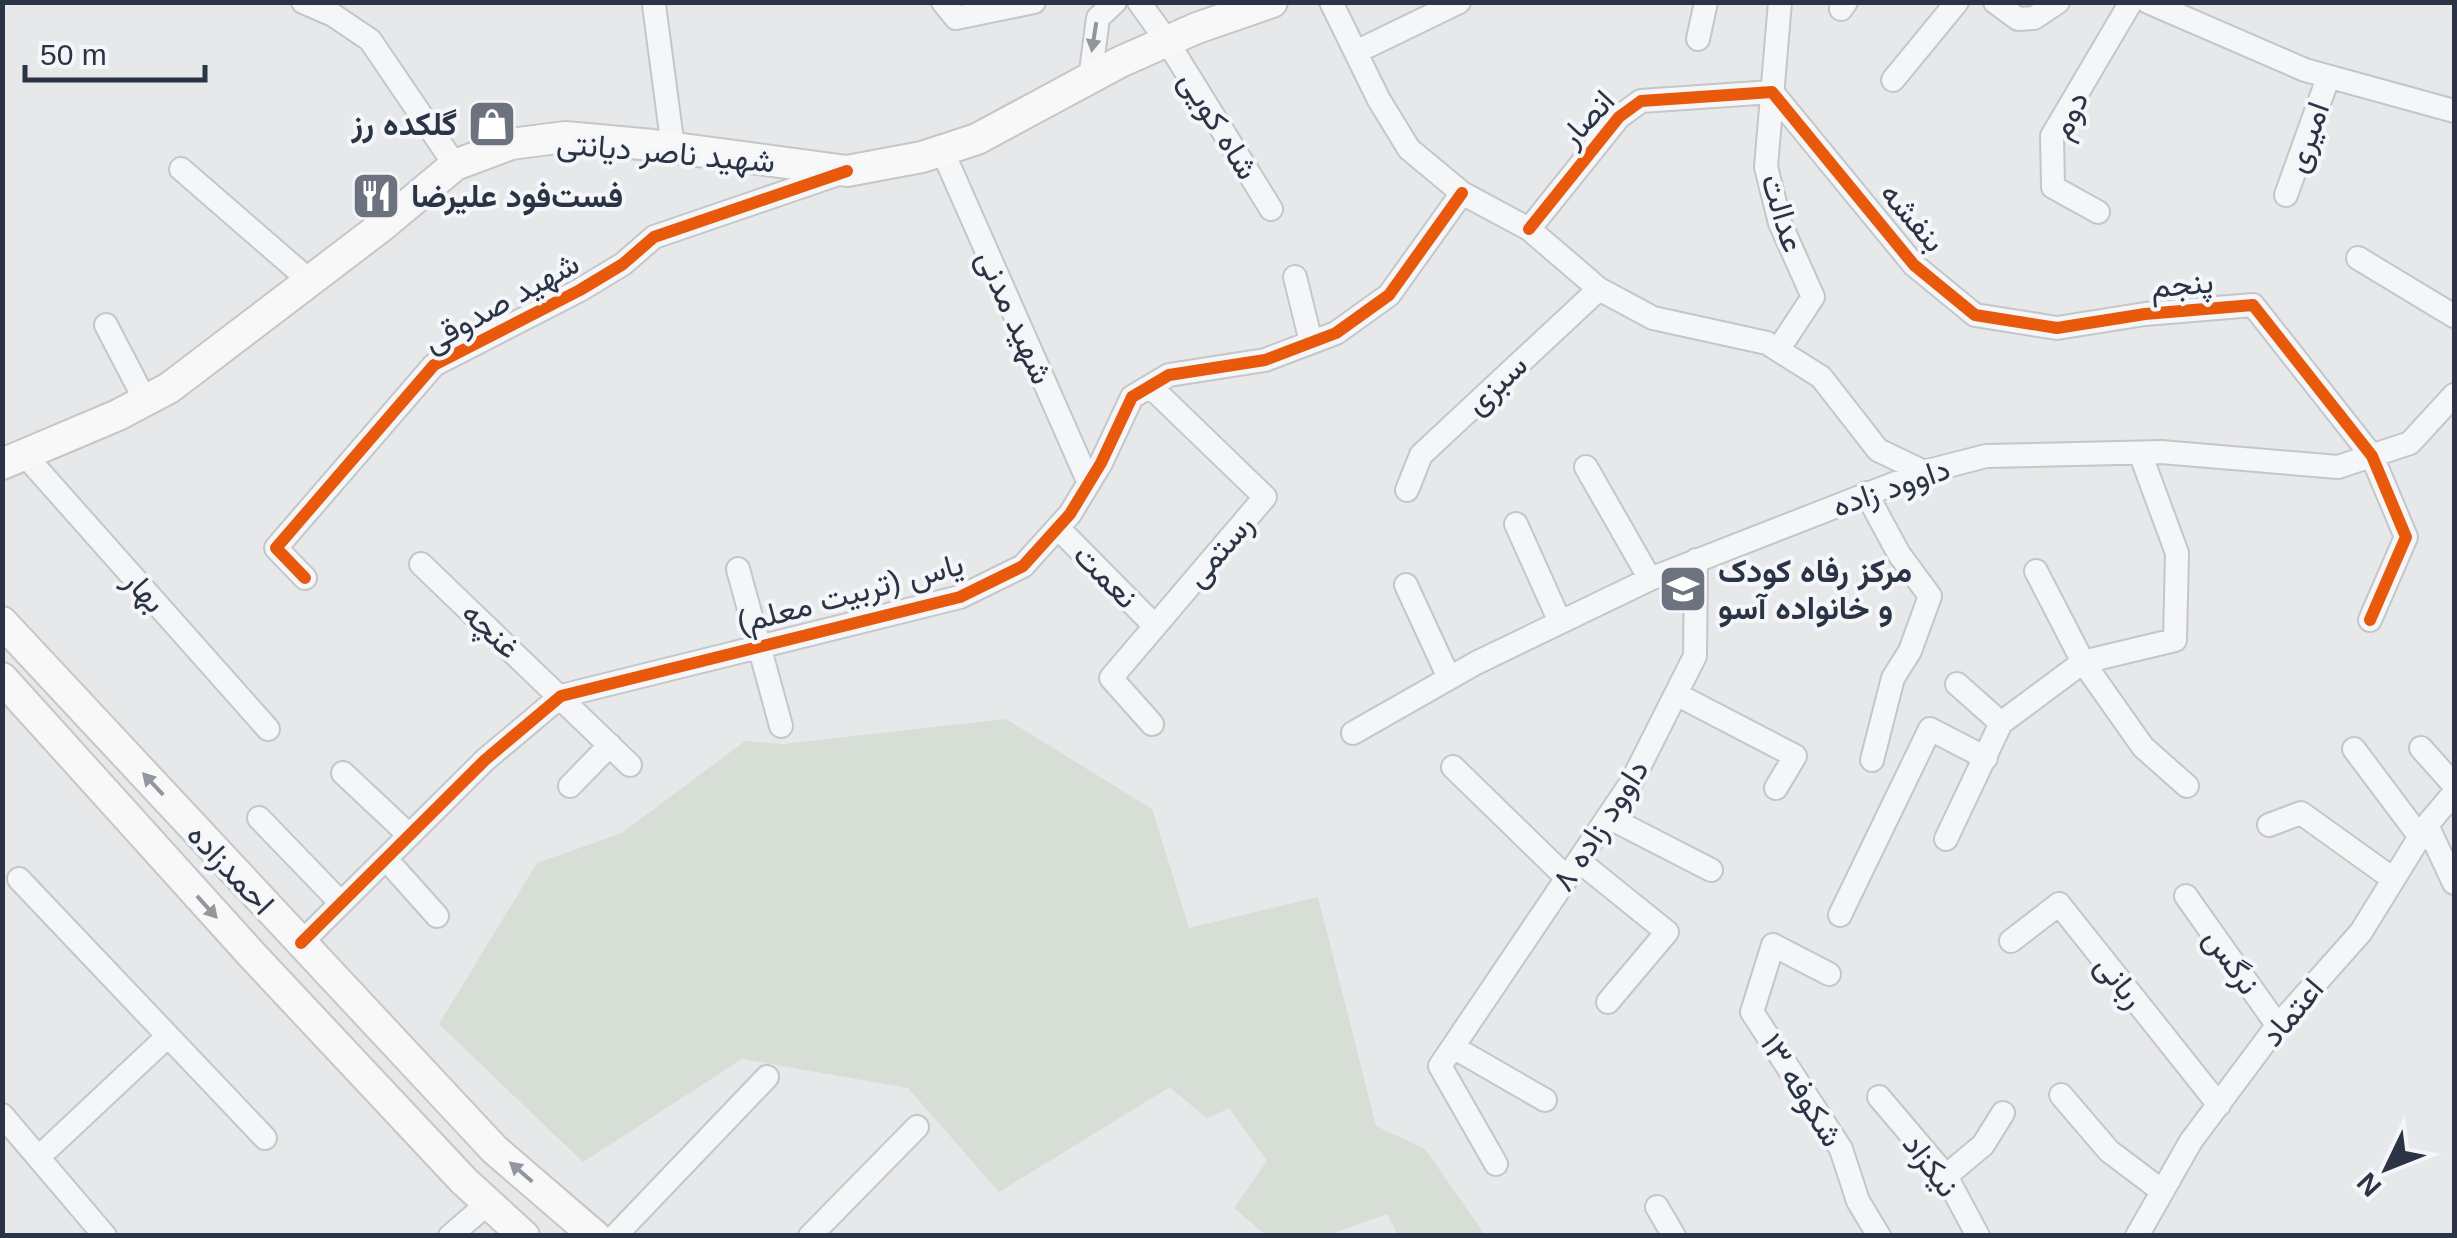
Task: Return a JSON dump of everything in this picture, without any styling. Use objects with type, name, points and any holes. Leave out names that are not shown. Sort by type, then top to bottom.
[{"type":"main road","name":"شهید ناصر دیانتی","points":[[8,461],[146,400],[223,349],[455,165],[511,144],[565,137],[848,171],[977,138],[1168,42],[1272,2]]},
{"type":"main road","name":"احمدزاده","points":[[2,622],[495,1150],[595,1236]]},
{"type":"main road","name":"احمدزاده","points":[[2,678],[379,1091],[487,1204],[524,1236]]},
{"type":"main road","points":[[379,1091],[410,1060]]},
{"type":"street","points":[[303,2],[340,9],[370,40],[455,165]]},
{"type":"street","points":[[943,2],[956,18],[1034,2]]},
{"type":"street","points":[[1090,79],[1098,18],[1114,2]]},
{"type":"street","name":"شاه کویی","points":[[1139,2],[1168,42],[1271,210]]},
{"type":"street","points":[[1331,2],[1409,149],[1462,193],[1528,229],[1598,288],[1653,318],[1767,343],[1821,377],[1878,450],[1924,472]]},
{"type":"street","points":[[1356,52],[1458,2]]},
{"type":"street","points":[[1698,39],[1706,2]]},
{"type":"street","name":"عدالت","points":[[1778,350],[1813,297],[1780,223],[1766,167],[1780,2]]},
{"type":"street","points":[[1893,80],[1957,2]]},
{"type":"street","points":[[1995,2],[2018,20],[2034,18],[2058,2]]},
{"type":"street","name":"دوم","points":[[2098,212],[2053,187],[2052,136],[2131,2]]},
{"type":"street","points":[[2148,2],[2328,78],[2421,99],[2454,111]]},
{"type":"street","points":[[654,5],[673,148]]},
{"type":"street","name":"امیری","points":[[2286,195],[2328,78]]},
{"type":"street","name":"انصار","points":[[1528,229],[1619,117],[1641,101],[1772,92]]},
{"type":"street","name":"بنفشه","points":[[1772,92],[1914,265],[1975,315],[2046,326]]},
{"type":"street","name":"شهید مدنی","points":[[942,150],[1089,483]]},
{"type":"street","points":[[181,169],[310,280]]},
{"type":"street","name":"شهید صدوقی","points":[[305,578],[276,548],[434,366],[580,290],[623,264],[654,237],[848,171]]},
{"type":"street","points":[[1150,386],[1170,375],[1265,360],[1336,333],[1389,295],[1462,193]]},
{"type":"street","points":[[2358,258],[2454,316]]},
{"type":"street","points":[[1294,277],[1311,342]]},
{"type":"street","name":"سبزی","points":[[1407,490],[1421,455],[1598,288]]},
{"type":"street","name":"پنجم","points":[[2046,326],[2057,328],[2145,314],[2253,306],[2372,456]]},
{"type":"street","points":[[106,325],[146,400]]},
{"type":"street","name":"یاس (تربیت معلم)","points":[[301,943],[485,760],[560,696],[960,597],[1023,566],[1058,528],[1089,483],[1132,398],[1150,386]]},
{"type":"street","name":"رستمی","points":[[1150,386],[1265,497],[1110,678],[1152,724]]},
{"type":"street","name":"داوود زاده","points":[[1352,732],[1450,678],[1650,580],[1924,472],[1986,456],[2140,453],[2338,467],[2410,443],[2454,396]]},
{"type":"street","points":[[1946,839],[2001,723],[2082,662],[2175,640],[2177,553],[2140,453]]},
{"type":"street","points":[[2370,620],[2406,538],[2372,456]]},
{"type":"street","name":"بهار","points":[[8,461],[268,729]]},
{"type":"street","points":[[1586,468],[1650,580]]},
{"type":"street","points":[[1866,493],[1899,554],[1930,596],[1910,651],[1893,678],[1872,760]]},
{"type":"street","points":[[1516,524],[1560,622]]},
{"type":"street","name":"نعمت","points":[[1058,528],[1154,625]]},
{"type":"street","name":"داوود زاده ۸","points":[[1446,1056],[1631,783],[1676,694],[1695,656],[1696,560]]},
{"type":"street","name":"غنچه","points":[[421,564],[630,765]]},
{"type":"street","points":[[738,569],[781,726]]},
{"type":"street","points":[[2036,571],[2082,662],[2143,746],[2186,786]]},
{"type":"street","points":[[1406,585],[1450,678]]},
{"type":"street","points":[[1957,684],[2001,723]]},
{"type":"street","points":[[1676,694],[1795,756],[1776,788]]},
{"type":"street","points":[[1840,915],[1930,728],[1986,758]]},
{"type":"street","points":[[570,786],[610,745]]},
{"type":"street","points":[[2354,748],[2423,831],[2454,883]]},
{"type":"street","points":[[2421,748],[2454,785]]},
{"type":"street","points":[[1453,766],[1573,869],[1667,932],[1608,1002]]},
{"type":"street","points":[[343,773],[410,835]]},
{"type":"street","name":"اعتماد","points":[[2137,1236],[2191,1141],[2278,1026],[2361,932],[2423,831],[2454,793]]},
{"type":"street","points":[[2269,824],[2300,813],[2394,879]]},
{"type":"street","points":[[1608,817],[1711,870]]},
{"type":"street","points":[[259,818],[341,902]]},
{"type":"street","points":[[386,858],[438,916]]},
{"type":"street","points":[[20,880],[266,1138]]},
{"type":"street","name":"نرگس","points":[[2186,896],[2278,1026]]},
{"type":"street","name":"ربانی","points":[[2011,941],[2059,904],[2219,1104]]},
{"type":"street","name":"شکوفه ۱۳","points":[[1830,974],[1773,945],[1752,1012],[1841,1149],[1858,1201],[1879,1236]]},
{"type":"street","points":[[40,1156],[168,1036]]},
{"type":"street","points":[[1446,1056],[1545,1100]]},
{"type":"street","points":[[1446,1056],[1496,1164]]},
{"type":"street","points":[[615,1236],[767,1077]]},
{"type":"street","points":[[2062,1095],[2109,1150],[2162,1190]]},
{"type":"street","name":"نیکزاد","points":[[1879,1097],[1946,1176],[1978,1236]]},
{"type":"street","points":[[1946,1176],[1983,1144],[2003,1113]]},
{"type":"street","points":[[2,1116],[105,1236]]},
{"type":"street","points":[[810,1236],[917,1128]]},
{"type":"street","points":[[450,1236],[487,1204]]},
{"type":"street","points":[[1657,1207],[1674,1236]]},
{"type":"shaded area","points":[[1006,719],[1152,809],[1189,928],[1318,897],[1376,1126],[1425,1149],[1485,1235],[1398,1235],[1387,1214],[1328,1235],[1267,1236],[1234,1208],[1267,1161],[1229,1108],[1207,1119],[1170,1087],[999,1192],[908,1088],[742,1059],[583,1162],[439,1024],[537,863],[622,833],[745,741],[783,744]]},
{"type":"cycle path","points":[[1529,229],[1619,117],[1641,101],[1772,92],[1914,265],[1975,315],[2057,328],[2145,314],[2253,305],[2372,456],[2406,537],[2370,620]]},
{"type":"cycle path","points":[[305,578],[276,548],[434,365],[580,290],[623,264],[654,237],[847,171]]},
{"type":"cycle path","points":[[301,943],[485,760],[561,696],[960,597],[1023,566],[1070,514],[1101,463],[1132,397],[1169,375],[1265,360],[1336,333],[1389,295],[1462,193]]},
{"type":"place","name":"گلکده رز","points":[[492,124]]},
{"type":"place","name":"فست‌فود علیرضا","points":[[376,196]]},
{"type":"place","name":"مرکز رفاه کودک و خانواده آسو","points":[[1683,589]]}]
